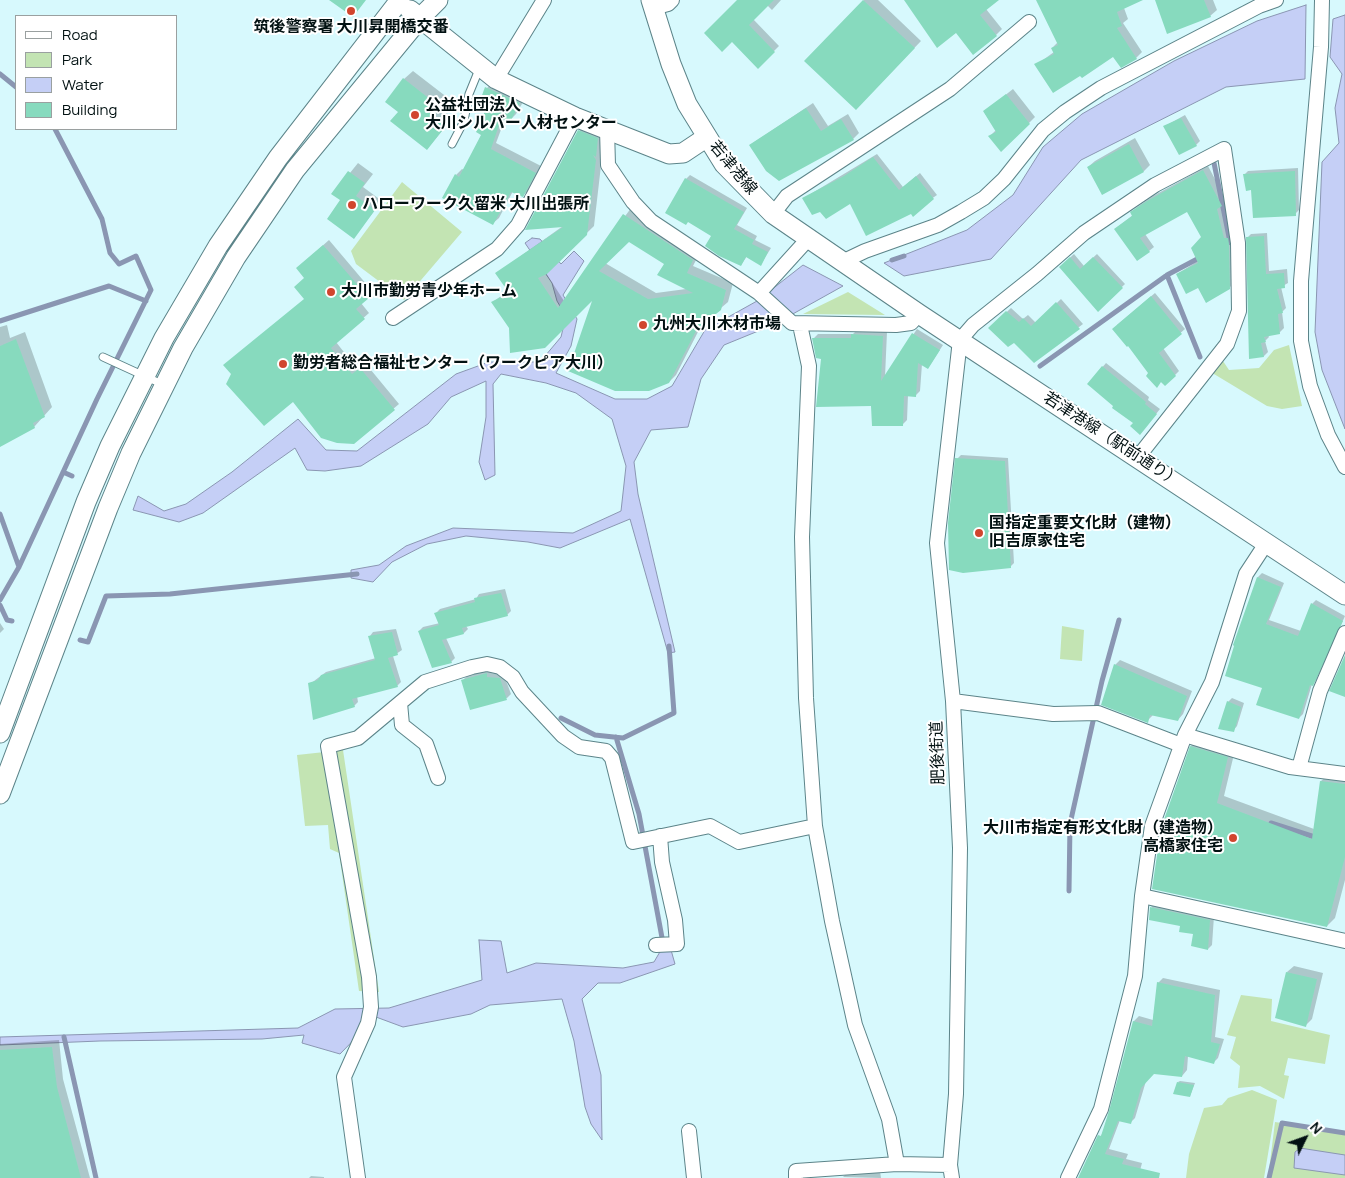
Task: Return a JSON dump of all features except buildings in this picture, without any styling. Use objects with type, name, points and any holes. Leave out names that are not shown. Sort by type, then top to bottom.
[{"type":"street","points":[[0,733],[86,502],[110,446],[164,338],[218,246],[278,158],[400,0],[496,79],[576,117],[669,154],[683,153],[707,137]]},
{"type":"street","points":[[0,794],[108,508],[131,453],[183,348],[236,257],[295,170],[420,18],[438,0]]},
{"type":"street","points":[[496,79],[544,0]]},
{"type":"street","points":[[652,4],[668,4],[672,0]]},
{"type":"street","points":[[847,266],[865,251],[938,225],[984,198],[1004,178],[1043,130],[1065,112],[1101,88],[1259,6],[1276,0]]},
{"type":"street","points":[[1322,0],[1321,47],[1301,281],[1302,341],[1310,386],[1328,435],[1345,467]]},
{"type":"street","name":"若津港線","points":[[652,4],[671,64],[687,104],[724,164],[773,214],[878,287]]},
{"type":"street","points":[[773,214],[788,196],[950,90],[1029,22]]},
{"type":"street","points":[[393,318],[497,249],[518,225],[576,117]]},
{"type":"street","points":[[607,129],[608,165],[633,202],[651,222],[759,293],[796,324],[809,366],[802,537],[806,698],[815,826],[832,921],[855,1025],[889,1119],[897,1164]]},
{"type":"street","points":[[960,340],[972,326],[1037,274],[1084,233],[1155,185],[1224,148],[1238,243],[1238,311],[1227,344],[1138,457]]},
{"type":"street","points":[[759,293],[808,239]]},
{"type":"street","name":"若津港線（駅前通り）","points":[[878,287],[1345,595]]},
{"type":"street","points":[[796,324],[896,325],[911,323],[919,314]]},
{"type":"street","name":"肥後街道","points":[[951,1172],[956,1094],[960,848],[953,701],[938,542],[960,340]]},
{"type":"street","points":[[1068,1178],[1104,1099],[1135,976],[1142,896],[1152,826],[1183,740],[1212,682],[1246,574],[1267,542]]},
{"type":"street","points":[[1299,768],[1320,691],[1345,633]]},
{"type":"street","points":[[358,1178],[344,1077],[368,1022],[370,1007],[369,977],[328,746],[358,738],[425,682],[487,664],[500,668],[513,677],[522,692],[563,736],[579,747],[606,751],[612,758],[633,842],[710,826],[739,842],[815,826]]},
{"type":"street","points":[[953,701],[1053,714],[1094,713],[1183,740],[1299,768],[1345,774]]},
{"type":"street","points":[[400,703],[402,725],[426,744],[438,778]]},
{"type":"street","points":[[657,836],[675,920],[677,944],[661,945]]},
{"type":"street","points":[[1142,896],[1345,941]]},
{"type":"street","points":[[689,1131],[694,1178]]},
{"type":"street","points":[[796,1178],[796,1171],[897,1164],[951,1172]]},
{"type":"lane","points":[[452,144],[464,121],[469,94],[480,67]]},
{"type":"lane","points":[[106,359],[164,386]]},
{"type":"green space","points":[[402,182],[462,232],[404,300],[356,264],[351,251]]},
{"type":"green space","points":[[848,292],[885,315],[803,314]]},
{"type":"green space","points":[[1289,345],[1302,406],[1282,409],[1267,406],[1209,371],[1221,358],[1229,370],[1259,368],[1274,350]]},
{"type":"green space","points":[[1062,626],[1084,630],[1082,661],[1060,659]]},
{"type":"green space","points":[[343,750],[379,992],[359,991],[339,853],[330,849],[328,825],[305,826],[297,755]]},
{"type":"green space","points":[[1241,995],[1272,999],[1271,1021],[1330,1035],[1325,1064],[1288,1058],[1284,1075],[1289,1076],[1284,1099],[1260,1086],[1238,1088],[1240,1066],[1230,1058],[1236,1037],[1227,1035]]},
{"type":"green space","points":[[1252,1090],[1277,1100],[1264,1178],[1186,1178],[1189,1154],[1204,1108],[1222,1105],[1228,1098]]},
{"type":"green space","points":[[1275,1122],[1345,1133],[1345,1178],[1268,1178]]},
{"type":"water","points":[[1306,5],[1305,79],[1226,87],[1081,160],[991,259],[904,276],[884,263],[967,230],[1013,195],[1043,147],[1082,114],[1174,61],[1257,21]]},
{"type":"water","points":[[1345,15],[1345,429],[1322,370],[1315,332],[1322,162],[1339,143],[1335,108],[1342,74],[1330,57],[1333,19]]},
{"type":"water","points":[[532,238],[540,239],[561,264],[574,251],[584,261],[563,295],[577,319],[571,346],[556,373],[615,399],[647,399],[672,386],[705,330],[757,301],[803,265],[843,286],[773,325],[724,345],[701,379],[688,427],[651,430],[634,462],[638,494],[675,652],[668,653],[630,519],[560,548],[528,542],[466,536],[427,544],[392,562],[373,582],[351,578],[351,570],[379,565],[406,546],[453,528],[573,533],[621,511],[626,466],[612,419],[576,393],[546,383],[501,374],[493,384],[495,475],[485,480],[479,462],[486,417],[486,381],[451,397],[428,424],[361,466],[325,471],[307,470],[295,448],[203,513],[179,522],[133,510],[138,496],[164,511],[186,504],[232,472],[298,419],[326,450],[357,451],[456,374],[489,362],[540,362],[561,337],[566,316],[557,301],[552,283],[525,243]]},
{"type":"water","points":[[479,940],[501,941],[507,973],[536,963],[623,968],[654,962],[661,950],[671,950],[675,964],[620,983],[598,983],[582,999],[601,1075],[602,1140],[591,1124],[585,1107],[574,1041],[562,999],[490,1005],[471,1014],[403,1027],[376,1017],[340,1054],[302,1043],[304,1035],[262,1039],[100,1041],[0,1045],[0,1037],[298,1028],[335,1009],[389,1008],[482,980]]},
{"type":"water","points":[[1300,1148],[1345,1155],[1345,1175],[1294,1168],[1295,1152]]},
{"type":"waterway","points":[[0,74],[15,86]]},
{"type":"waterway","points":[[0,600],[19,567],[97,399],[151,290],[136,256],[119,264],[110,253],[102,219],[56,130]]},
{"type":"waterway","points":[[1214,163],[1230,242],[1224,245]]},
{"type":"waterway","points":[[892,260],[904,256]]},
{"type":"waterway","points":[[1040,366],[1167,275],[1201,257]]},
{"type":"waterway","points":[[1167,275],[1200,357]]},
{"type":"waterway","points":[[0,321],[109,286],[146,301]]},
{"type":"waterway","points":[[63,472],[72,476]]},
{"type":"waterway","points":[[0,514],[19,567]]},
{"type":"waterway","points":[[80,640],[88,642],[106,596],[170,594],[357,574]]},
{"type":"waterway","points":[[0,605],[7,620],[12,621]]},
{"type":"waterway","points":[[1069,891],[1070,824],[1102,681],[1119,620]]},
{"type":"waterway","points":[[561,718],[595,735],[623,738],[674,713],[669,646]]},
{"type":"waterway","points":[[616,737],[639,814],[663,943]]},
{"type":"waterway","points":[[1271,823],[1318,838]]},
{"type":"waterway","points":[[64,1037],[96,1178]]},
{"type":"waterway","points":[[1269,1178],[1282,1123],[1345,1133]]},
{"type":"place","name":"筑後警察署 大川昇開橋交番","points":[[351,11]]},
{"type":"place","name":"公益社団法人 大川シルバー人材センター","points":[[415,115]]},
{"type":"place","name":"ハローワーク久留米 大川出張所","points":[[352,205]]},
{"type":"place","name":"大川市勤労青少年ホーム","points":[[331,292]]},
{"type":"place","name":"九州大川木材市場","points":[[643,325]]},
{"type":"place","name":"勤労者総合福祉センター（ワークピア大川）","points":[[283,364]]},
{"type":"place","name":"国指定重要文化財（建物） 旧吉原家住宅","points":[[979,533]]},
{"type":"place","name":"大川市指定有形文化財（建造物） 高橋家住宅","points":[[1233,838]]}]
